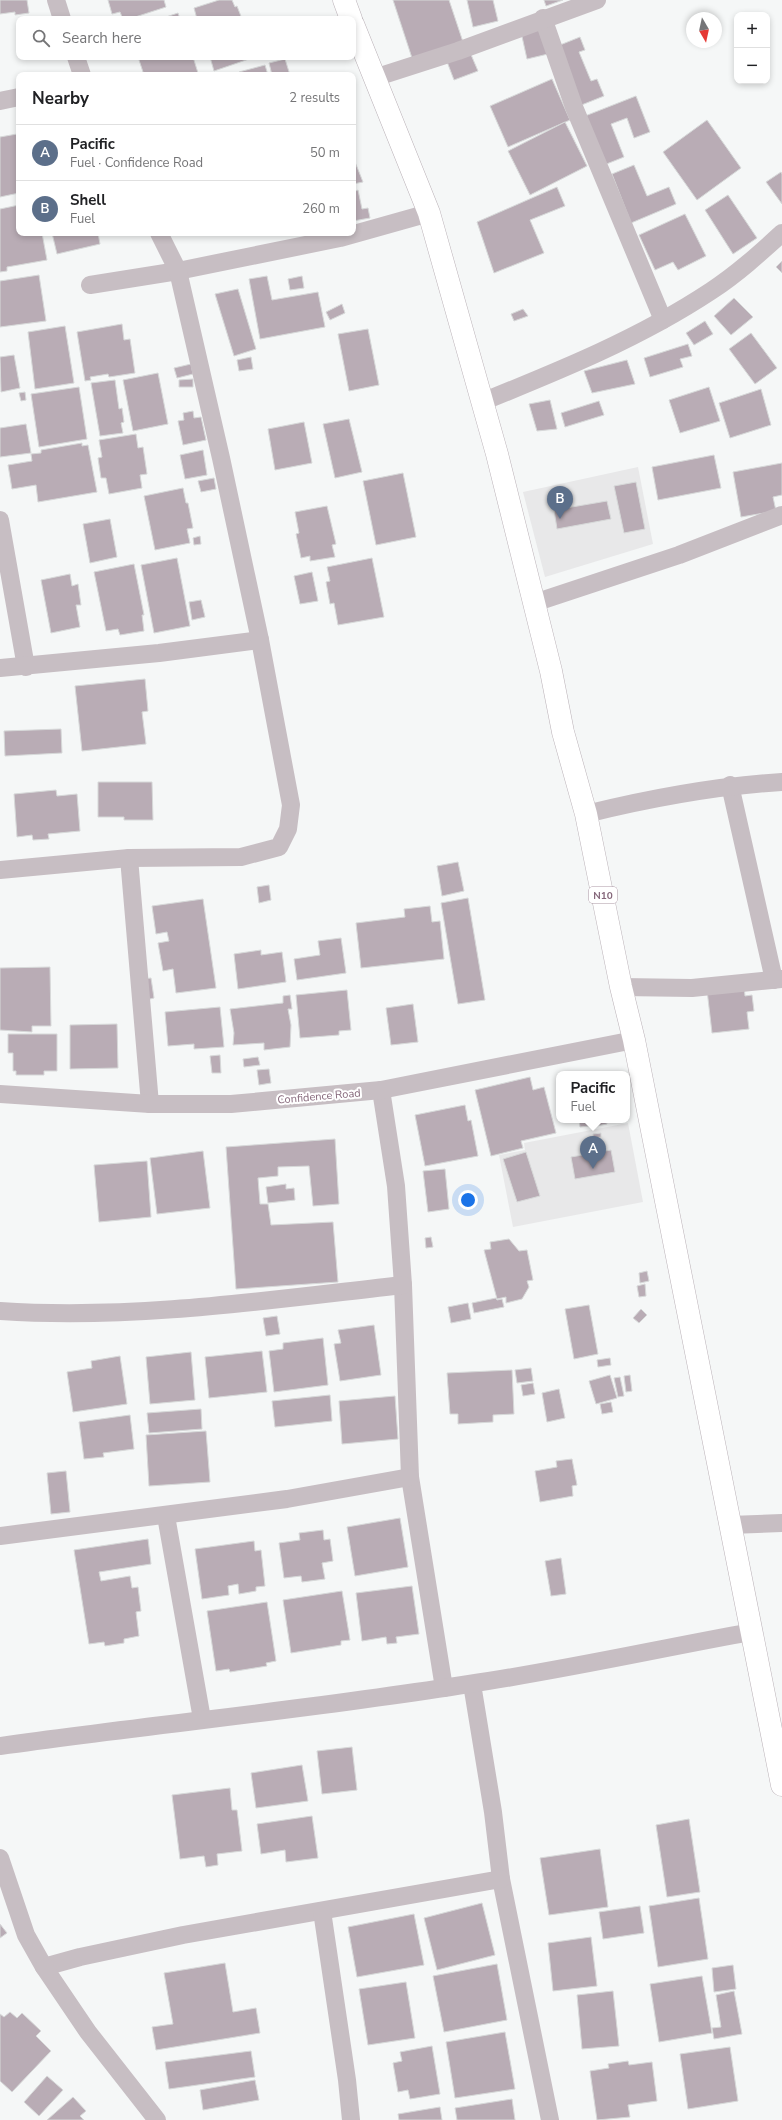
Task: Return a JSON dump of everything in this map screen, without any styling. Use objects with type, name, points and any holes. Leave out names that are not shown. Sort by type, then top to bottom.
[{"type":"main road","points":[[344,0],[350,16]]},
{"type":"main road","name":"N10","points":[[356,32],[429,213],[497,454],[551,671],[563,732],[586,814],[621,988],[634,1040],[751,1632],[776,1723],[782,1785]]},
{"type":"street","points":[[56,0],[61,16]]},
{"type":"street","points":[[374,78],[458,52],[543,18],[597,0]]},
{"type":"street","points":[[543,18],[574,107],[663,320]]},
{"type":"street","points":[[77,60],[81,72]]},
{"type":"street","points":[[0,101],[16,98]]},
{"type":"street","points":[[356,234],[429,213]]},
{"type":"street","points":[[482,402],[565,368],[640,334],[711,291],[747,265],[782,234]]},
{"type":"street","points":[[0,870],[129,858],[241,857],[278,847],[288,828],[291,805],[260,640],[221,458],[178,271],[160,236]]},
{"type":"street","points":[[90,285],[178,271],[347,236]]},
{"type":"street","points":[[534,603],[679,555],[782,515]]},
{"type":"street","points":[[0,520],[26,667]]},
{"type":"street","points":[[0,668],[26,667],[260,640]]},
{"type":"street","points":[[586,814],[658,797],[730,785],[782,782]]},
{"type":"street","points":[[621,988],[692,988],[778,979],[730,785]]},
{"type":"street","points":[[129,858],[150,1104]]},
{"type":"street","name":"Confidence Road","points":[[0,1094],[150,1104],[231,1104],[381,1090],[634,1040]]},
{"type":"street","points":[[381,1090],[396,1186],[403,1285],[410,1477],[444,1688]]},
{"type":"street","points":[[0,1311],[32,1313],[124,1313],[235,1304],[403,1285]]},
{"type":"street","points":[[0,1536],[166,1516],[287,1499],[410,1477]]},
{"type":"street","points":[[166,1516],[202,1719]]},
{"type":"street","points":[[730,1525],[782,1523]]},
{"type":"street","points":[[0,1746],[202,1719],[326,1705],[472,1684],[751,1632]]},
{"type":"street","points":[[472,1684],[493,1812],[501,1879],[550,2120]]},
{"type":"street","points":[[0,1858],[26,1935],[44,1967],[88,2032],[157,2120]]},
{"type":"street","points":[[44,1967],[80,1957],[183,1935],[501,1879]]},
{"type":"street","points":[[322,1911],[348,2080],[351,2120]]},
{"type":"shaded area","points":[[638,467],[653,544],[545,577],[523,492]]},
{"type":"shaded area","points":[[628,1123],[643,1202],[513,1227],[499,1155],[525,1150],[524,1143]]},
{"type":"building","points":[[0,0],[27,0],[29,13],[15,15],[15,12],[0,14]]},
{"type":"building","points":[[108,0],[164,0],[166,7],[138,16],[122,16],[120,12],[112,14]]},
{"type":"building","points":[[219,0],[232,0],[235,7],[237,6],[241,16],[196,16],[194,8]]},
{"type":"building","points":[[393,0],[449,0],[463,42],[412,58]]},
{"type":"building","points":[[467,0],[493,0],[498,21],[473,27]]},
{"type":"building","points":[[544,0],[563,0],[546,6]]},
{"type":"building","points":[[178,13],[179,16],[169,16]]},
{"type":"building","points":[[542,28],[548,54],[527,59],[521,32]]},
{"type":"building","points":[[580,37],[585,50],[579,52],[591,81],[597,79],[604,96],[579,106],[555,47]]},
{"type":"building","points":[[469,50],[478,71],[454,80],[446,59]]},
{"type":"building","points":[[139,60],[194,60],[198,72],[143,72]]},
{"type":"building","points":[[211,60],[246,60],[214,71]]},
{"type":"building","points":[[285,60],[289,72],[271,72],[269,63]]},
{"type":"building","points":[[265,65],[267,72],[239,72]]},
{"type":"building","points":[[552,79],[570,120],[508,147],[490,106]]},
{"type":"building","points":[[636,96],[650,132],[634,138],[627,118],[611,124],[624,157],[604,165],[585,116]]},
{"type":"building","points":[[707,120],[741,168],[697,200],[663,152]]},
{"type":"building","points":[[565,122],[587,166],[530,195],[508,151]]},
{"type":"building","points":[[16,134],[16,194],[0,197],[0,137]]},
{"type":"building","points":[[356,164],[363,182],[356,183]]},
{"type":"building","points":[[634,165],[647,196],[669,187],[676,204],[631,223],[612,174]]},
{"type":"building","points":[[781,172],[782,174],[782,204],[766,182]]},
{"type":"building","points":[[557,187],[565,206],[530,220],[544,253],[494,273],[477,222]]},
{"type":"building","points":[[358,190],[362,209],[368,208],[370,218],[356,220],[356,191]]},
{"type":"building","points":[[728,195],[757,238],[733,254],[705,210]]},
{"type":"building","points":[[16,206],[16,236],[43,236],[47,260],[7,267],[7,271],[0,272],[0,209]]},
{"type":"building","points":[[685,214],[706,256],[678,270],[673,262],[655,270],[639,235]]},
{"type":"building","points":[[53,236],[99,236],[100,244],[57,254]]},
{"type":"building","points":[[782,261],[782,273],[776,267]]},
{"type":"building","points":[[39,275],[46,321],[0,327],[0,281]]},
{"type":"building","points":[[267,276],[272,300],[318,292],[325,327],[260,339],[249,279]]},
{"type":"building","points":[[302,276],[304,288],[290,290],[288,279]]},
{"type":"building","points":[[238,289],[256,349],[234,356],[215,294]]},
{"type":"building","points":[[734,298],[753,317],[731,335],[714,316]]},
{"type":"building","points":[[342,304],[345,313],[330,320],[326,312]]},
{"type":"building","points":[[523,309],[528,316],[514,321],[511,314]]},
{"type":"building","points":[[705,321],[713,334],[694,345],[686,333]]},
{"type":"building","points":[[122,324],[124,340],[130,339],[135,373],[109,377],[108,374],[90,377],[91,380],[85,381],[77,332]]},
{"type":"building","points":[[65,326],[74,383],[35,389],[28,332]]},
{"type":"building","points":[[368,329],[379,385],[349,391],[338,334]]},
{"type":"building","points":[[751,333],[777,368],[755,384],[729,349]]},
{"type":"building","points":[[688,344],[692,356],[680,359],[683,367],[650,377],[644,358]]},
{"type":"building","points":[[14,355],[20,388],[1,392],[0,357]]},
{"type":"building","points":[[251,357],[253,369],[239,371],[237,360]]},
{"type":"building","points":[[627,360],[635,384],[592,393],[584,371]]},
{"type":"building","points":[[191,364],[193,374],[177,378],[174,368]]},
{"type":"building","points":[[158,373],[168,424],[133,431],[123,380]]},
{"type":"building","points":[[193,379],[193,387],[179,387],[179,380]]},
{"type":"building","points":[[115,380],[119,409],[122,408],[124,422],[121,423],[123,433],[100,436],[91,383]]},
{"type":"building","points":[[79,387],[87,439],[39,447],[31,394]]},
{"type":"building","points":[[709,387],[720,421],[680,433],[669,400]]},
{"type":"building","points":[[761,389],[771,425],[730,438],[719,403]]},
{"type":"building","points":[[25,392],[26,400],[21,401],[19,393]]},
{"type":"building","points":[[550,400],[557,429],[537,431],[529,404]]},
{"type":"building","points":[[599,401],[604,415],[565,427],[561,413]]},
{"type":"building","points":[[193,411],[194,418],[201,417],[206,440],[183,445],[178,421],[184,420],[183,413]]},
{"type":"building","points":[[349,419],[362,472],[335,478],[323,424]]},
{"type":"building","points":[[304,422],[312,463],[275,470],[268,429]]},
{"type":"building","points":[[26,424],[31,453],[0,457],[0,428]]},
{"type":"building","points":[[136,434],[138,448],[143,447],[147,474],[140,475],[142,488],[109,494],[106,478],[101,478],[98,458],[102,457],[99,440]]},
{"type":"building","points":[[82,443],[82,446],[88,445],[97,492],[38,502],[36,485],[12,489],[8,465],[32,461],[31,454],[41,453],[41,450]]},
{"type":"building","points":[[203,450],[207,475],[185,479],[180,455]]},
{"type":"building","points":[[714,455],[721,488],[658,500],[652,467]]},
{"type":"building","points":[[782,463],[782,495],[773,497],[776,511],[741,517],[733,472]]},
{"type":"building","points":[[403,473],[416,537],[376,545],[363,481]]},
{"type":"building","points":[[214,478],[216,489],[201,492],[198,481]]},
{"type":"building","points":[[636,482],[645,529],[624,533],[614,486]]},
{"type":"building","points":[[183,488],[186,503],[188,503],[193,528],[187,529],[190,543],[155,550],[144,496]]},
{"type":"building","points":[[607,501],[611,519],[557,529],[554,510]]},
{"type":"building","points":[[327,506],[336,544],[332,545],[335,557],[310,561],[310,556],[301,558],[296,534],[299,533],[295,512]]},
{"type":"building","points":[[110,519],[117,557],[90,563],[83,524]]},
{"type":"building","points":[[200,536],[201,544],[194,545],[193,538]]},
{"type":"building","points":[[177,558],[190,626],[154,633],[141,565]]},
{"type":"building","points":[[372,558],[384,617],[338,625],[334,603],[330,604],[326,582],[330,581],[327,567]]},
{"type":"building","points":[[134,564],[144,615],[142,615],[144,631],[120,635],[118,629],[106,631],[94,572]]},
{"type":"building","points":[[312,572],[318,601],[300,604],[294,576]]},
{"type":"building","points":[[70,574],[72,586],[78,584],[81,605],[76,605],[80,627],[51,633],[41,580]]},
{"type":"building","points":[[201,600],[205,617],[192,620],[189,602]]},
{"type":"building","points":[[145,679],[148,711],[142,712],[146,744],[82,751],[75,686]]},
{"type":"building","points":[[61,729],[62,753],[5,756],[4,731]]},
{"type":"building","points":[[98,782],[152,782],[153,820],[124,820],[124,817],[98,817]]},
{"type":"building","points":[[56,790],[57,796],[77,794],[80,831],[48,834],[49,839],[33,840],[32,835],[17,837],[14,794]]},
{"type":"building","points":[[458,862],[464,891],[442,896],[437,866]]},
{"type":"building","points":[[269,885],[271,900],[259,903],[257,887]]},
{"type":"building","points":[[468,898],[485,1000],[458,1004],[441,903]]},
{"type":"building","points":[[203,899],[216,988],[176,993],[173,969],[163,971],[158,943],[169,941],[167,932],[156,934],[152,906]]},
{"type":"building","points":[[430,906],[432,922],[440,921],[444,959],[361,968],[356,923],[405,917],[404,909]]},
{"type":"building","points":[[341,938],[346,973],[297,980],[294,959],[320,955],[318,941]]},
{"type":"building","points":[[261,950],[261,955],[282,952],[286,982],[238,989],[234,954]]},
{"type":"building","points":[[50,967],[51,1026],[32,1026],[32,1032],[0,1030],[0,968]]},
{"type":"building","points":[[151,978],[154,998],[146,1000],[143,979]]},
{"type":"building","points":[[744,986],[745,996],[752,995],[754,1011],[747,1012],[749,1029],[712,1033],[707,990]]},
{"type":"building","points":[[347,990],[351,1030],[339,1031],[339,1035],[300,1038],[296,995]]},
{"type":"building","points":[[290,995],[292,1009],[288,1009],[291,1025],[290,1047],[264,1050],[264,1043],[233,1045],[234,1033],[230,1009],[283,1003],[283,996]]},
{"type":"building","points":[[413,1004],[418,1042],[391,1045],[386,1008]]},
{"type":"building","points":[[220,1007],[224,1047],[194,1049],[194,1044],[168,1046],[165,1012]]},
{"type":"building","points":[[117,1024],[118,1068],[70,1069],[70,1025]]},
{"type":"building","points":[[8,1034],[57,1034],[57,1071],[44,1071],[44,1075],[16,1075],[16,1071],[13,1071],[13,1053],[8,1053]]},
{"type":"building","points":[[220,1055],[221,1073],[212,1073],[210,1056]]},
{"type":"building","points":[[258,1057],[260,1065],[244,1067],[243,1059]]},
{"type":"building","points":[[269,1069],[271,1083],[259,1085],[257,1070]]},
{"type":"building","points":[[530,1077],[533,1090],[544,1087],[556,1133],[521,1141],[523,1148],[491,1156],[475,1090]]},
{"type":"building","points":[[465,1105],[468,1121],[471,1120],[478,1156],[425,1166],[415,1115]]},
{"type":"building","points":[[579,1123],[590,1123],[590,1126],[580,1127]]},
{"type":"building","points":[[596,1123],[607,1124],[596,1126]]},
{"type":"building","points":[[601,1133],[601,1137],[593,1138],[593,1134]]},
{"type":"building","points":[[335,1139],[339,1204],[313,1206],[309,1166],[278,1167],[278,1176],[258,1178],[260,1204],[268,1204],[271,1225],[333,1222],[338,1282],[236,1289],[226,1147]]},
{"type":"building","points":[[611,1150],[615,1172],[575,1179],[571,1157]]},
{"type":"building","points":[[203,1151],[210,1208],[157,1214],[150,1158]]},
{"type":"building","points":[[526,1152],[540,1196],[517,1202],[503,1159]]},
{"type":"building","points":[[147,1161],[151,1217],[99,1222],[94,1165]]},
{"type":"building","points":[[445,1169],[449,1209],[428,1212],[423,1171]]},
{"type":"building","points":[[286,1184],[286,1189],[294,1188],[295,1200],[268,1203],[266,1187]]},
{"type":"building","points":[[431,1237],[433,1247],[426,1248],[425,1238]]},
{"type":"building","points":[[509,1239],[519,1251],[527,1250],[533,1280],[527,1281],[529,1287],[522,1299],[506,1303],[506,1297],[497,1299],[484,1250],[491,1249],[490,1242]]},
{"type":"building","points":[[647,1271],[649,1281],[640,1283],[639,1273]]},
{"type":"building","points":[[645,1284],[646,1296],[639,1297],[637,1286]]},
{"type":"building","points":[[496,1298],[497,1300],[502,1299],[504,1307],[474,1313],[472,1303]]},
{"type":"building","points":[[468,1303],[471,1319],[451,1323],[448,1307]]},
{"type":"building","points":[[589,1305],[598,1354],[574,1359],[565,1309]]},
{"type":"building","points":[[641,1309],[647,1315],[639,1323],[633,1318]]},
{"type":"building","points":[[277,1316],[280,1334],[266,1336],[263,1318]]},
{"type":"building","points":[[374,1325],[381,1375],[340,1381],[334,1344],[341,1343],[338,1330]]},
{"type":"building","points":[[323,1338],[328,1385],[274,1392],[269,1351],[283,1349],[283,1343]]},
{"type":"building","points":[[262,1351],[267,1392],[209,1398],[205,1357]]},
{"type":"building","points":[[191,1352],[195,1400],[150,1404],[146,1357]]},
{"type":"building","points":[[120,1356],[127,1404],[73,1412],[67,1372],[92,1368],[91,1361]]},
{"type":"building","points":[[610,1358],[611,1365],[598,1367],[597,1360]]},
{"type":"building","points":[[531,1368],[533,1381],[517,1383],[515,1370]]},
{"type":"building","points":[[512,1370],[514,1414],[493,1415],[493,1422],[458,1424],[458,1414],[450,1414],[447,1373]]},
{"type":"building","points":[[610,1375],[617,1398],[596,1404],[589,1381]]},
{"type":"building","points":[[630,1375],[632,1391],[626,1392],[624,1376]]},
{"type":"building","points":[[620,1377],[624,1396],[618,1397],[614,1378]]},
{"type":"building","points":[[533,1383],[535,1394],[523,1396],[521,1385]]},
{"type":"building","points":[[559,1389],[565,1418],[547,1422],[542,1393]]},
{"type":"building","points":[[330,1395],[332,1421],[275,1427],[272,1401]]},
{"type":"building","points":[[395,1396],[398,1439],[342,1444],[339,1401]]},
{"type":"building","points":[[611,1402],[613,1412],[602,1414],[600,1404]]},
{"type":"building","points":[[201,1409],[202,1429],[149,1433],[147,1413]]},
{"type":"building","points":[[130,1415],[134,1449],[103,1453],[104,1457],[84,1459],[79,1422]]},
{"type":"building","points":[[206,1431],[210,1482],[149,1486],[146,1435]]},
{"type":"building","points":[[572,1459],[577,1485],[572,1486],[573,1496],[540,1502],[535,1471],[557,1467],[556,1461]]},
{"type":"building","points":[[66,1471],[70,1512],[51,1514],[47,1473]]},
{"type":"building","points":[[400,1518],[408,1567],[355,1576],[347,1527]]},
{"type":"building","points":[[323,1530],[324,1540],[330,1539],[333,1561],[322,1563],[325,1579],[302,1582],[301,1576],[284,1578],[279,1543],[300,1540],[299,1533]]},
{"type":"building","points":[[148,1539],[151,1564],[99,1572],[101,1581],[130,1576],[132,1588],[138,1587],[141,1611],[136,1612],[139,1636],[124,1639],[124,1643],[105,1646],[104,1642],[89,1644],[74,1550]]},
{"type":"building","points":[[254,1541],[255,1551],[261,1550],[265,1586],[256,1587],[256,1591],[239,1594],[238,1584],[228,1586],[229,1595],[202,1599],[195,1549]]},
{"type":"building","points":[[561,1558],[566,1594],[551,1596],[545,1561]]},
{"type":"building","points":[[412,1586],[419,1634],[396,1637],[397,1643],[387,1644],[386,1637],[362,1641],[356,1593]]},
{"type":"building","points":[[342,1591],[350,1640],[341,1641],[341,1645],[291,1653],[283,1600]]},
{"type":"building","points":[[267,1602],[276,1661],[266,1663],[267,1666],[230,1672],[229,1669],[216,1671],[207,1611]]},
{"type":"building","points":[[352,1747],[357,1790],[322,1794],[317,1751]]},
{"type":"building","points":[[302,1765],[308,1801],[256,1808],[251,1773]]},
{"type":"building","points":[[230,1788],[232,1810],[237,1810],[242,1851],[217,1854],[218,1865],[206,1867],[204,1856],[180,1859],[172,1795]]},
{"type":"building","points":[[312,1816],[318,1858],[286,1862],[285,1850],[261,1854],[257,1824]]},
{"type":"building","points":[[689,1819],[700,1892],[667,1897],[656,1825]]},
{"type":"building","points":[[600,1849],[608,1907],[549,1915],[540,1858]]},
{"type":"building","points":[[699,1898],[708,1959],[658,1967],[649,1906]]},
{"type":"building","points":[[482,1903],[495,1955],[437,1970],[424,1918]]},
{"type":"building","points":[[640,1906],[644,1933],[603,1939],[599,1912]]},
{"type":"building","points":[[414,1914],[424,1965],[357,1977],[348,1927]]},
{"type":"building","points":[[0,1924],[7,1933],[0,1938]]},
{"type":"building","points":[[591,1937],[597,1986],[553,1991],[548,1943]]},
{"type":"building","points":[[225,1963],[233,2012],[256,2008],[260,2033],[156,2050],[152,2027],[173,2024],[164,1973]]},
{"type":"building","points":[[497,1964],[507,2020],[444,2032],[433,1976]]},
{"type":"building","points":[[733,1965],[736,1989],[714,1992],[712,1968]]},
{"type":"building","points":[[702,1976],[712,2033],[659,2042],[650,1984]]},
{"type":"building","points":[[406,1982],[415,2038],[368,2045],[359,1989]]},
{"type":"building","points":[[613,1991],[619,2046],[582,2049],[577,1995]]},
{"type":"building","points":[[734,1991],[742,2034],[714,2039],[712,2028],[721,2027],[716,1995]]},
{"type":"building","points":[[10,2012],[17,2018],[22,2013],[41,2031],[36,2036],[51,2051],[12,2092],[0,2081],[0,2014],[4,2017]]},
{"type":"building","points":[[505,2032],[515,2089],[455,2098],[446,2042]]},
{"type":"building","points":[[432,2046],[440,2094],[410,2099],[408,2090],[398,2092],[393,2063],[402,2061],[400,2052]]},
{"type":"building","points":[[730,2047],[738,2101],[688,2109],[680,2054]]},
{"type":"building","points":[[251,2051],[255,2077],[169,2089],[165,2062]]},
{"type":"building","points":[[628,2061],[629,2065],[652,2062],[657,2101],[628,2105],[630,2117],[597,2120],[590,2071],[609,2068],[608,2064]]},
{"type":"building","points":[[47,2076],[63,2090],[39,2116],[24,2102]]},
{"type":"building","points":[[255,2080],[259,2100],[203,2110],[200,2090]]},
{"type":"building","points":[[73,2097],[86,2111],[80,2116],[84,2120],[47,2120]]},
{"type":"building","points":[[512,2099],[515,2120],[457,2120],[455,2108]]},
{"type":"building","points":[[440,2107],[442,2120],[399,2120],[398,2114]]},
{"type":"place","name":"Shell","points":[[560,519]]},
{"type":"place","name":"Pacific","points":[[593,1169]]}]
